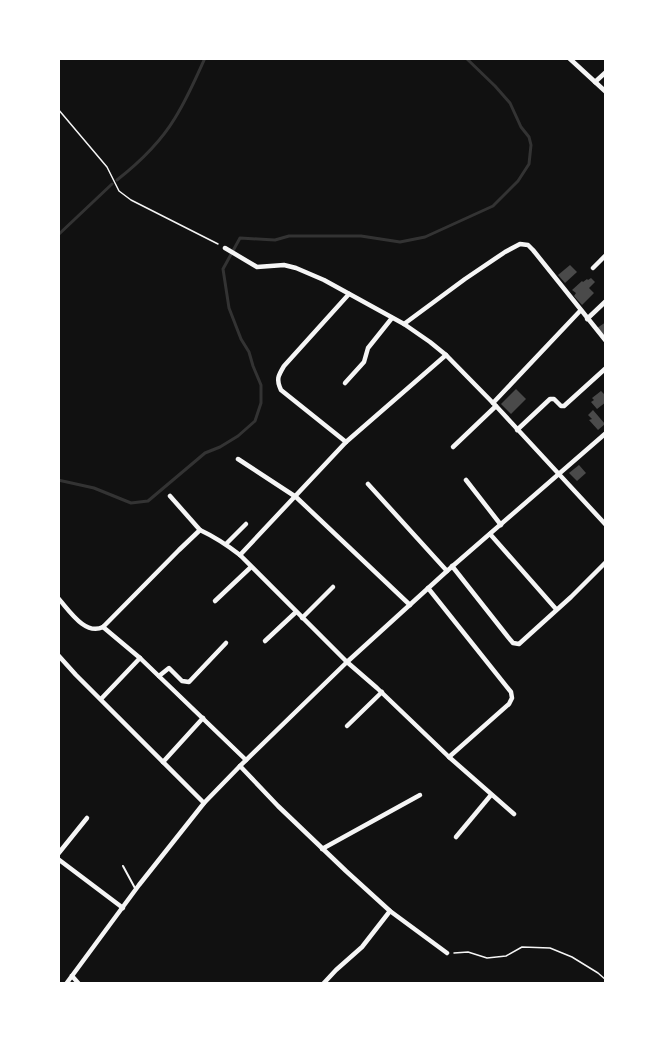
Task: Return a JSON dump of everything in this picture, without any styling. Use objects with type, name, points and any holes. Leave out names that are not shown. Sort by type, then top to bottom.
[{"type":"street","points":[[569,58],[606,92]]},
{"type":"street","points":[[595,82],[606,72]]},
{"type":"street","points":[[404,324],[465,279],[520,244],[528,245],[533,250],[606,341]]},
{"type":"street","points":[[225,248],[257,267],[284,265],[324,280],[404,324],[430,342],[446,355],[606,525]]},
{"type":"street","points":[[593,267],[606,255]]},
{"type":"street","points":[[346,442],[281,390],[277,383],[284,366],[349,294]]},
{"type":"street","points":[[587,319],[606,301]]},
{"type":"street","points":[[453,447],[580,311]]},
{"type":"street","points":[[345,383],[364,362],[368,348],[392,318]]},
{"type":"street","points":[[240,555],[346,442],[446,355]]},
{"type":"street","points":[[517,430],[550,399],[564,406],[606,368]]},
{"type":"street","points":[[66,984],[135,890],[204,803],[240,765],[347,662],[452,566],[606,433]]},
{"type":"street","points":[[238,459],[296,497],[410,605]]},
{"type":"street","points":[[466,480],[501,525]]},
{"type":"street","points":[[368,484],[447,571]]},
{"type":"street","points":[[170,496],[200,530],[226,544],[240,555],[347,662],[382,692],[448,757],[514,814]]},
{"type":"street","points":[[226,544],[246,525]]},
{"type":"street","points":[[58,598],[81,623],[94,629],[103,627],[200,530]]},
{"type":"street","points":[[490,534],[556,609]]},
{"type":"street","points":[[452,566],[513,643],[519,644],[606,562]]},
{"type":"street","points":[[215,601],[251,567]]},
{"type":"street","points":[[302,618],[333,587]]},
{"type":"street","points":[[428,588],[511,692],[512,698],[509,704],[448,757]]},
{"type":"street","points":[[266,641],[296,612]]},
{"type":"street","points":[[103,627],[140,658],[246,760]]},
{"type":"street","points":[[159,676],[169,668],[182,681],[189,682],[226,643]]},
{"type":"street","points":[[58,655],[204,803]]},
{"type":"street","points":[[100,699],[140,658]]},
{"type":"street","points":[[347,726],[382,692]]},
{"type":"street","points":[[163,762],[203,718]]},
{"type":"street","points":[[240,765],[322,849],[390,911],[447,953]]},
{"type":"street","points":[[322,849],[420,795]]},
{"type":"street","points":[[456,837],[492,795]]},
{"type":"street","points":[[58,854],[87,818]]},
{"type":"street","points":[[58,859],[123,908]]},
{"type":"street","points":[[323,984],[362,947],[390,911]]},
{"type":"street","points":[[72,976],[79,984]]},
{"type":"lane","points":[[123,866],[135,890]]},
{"type":"path","points":[[58,109],[102,161],[119,191],[131,200],[202,234],[225,248]]},
{"type":"path","points":[[447,953],[468,952],[486,958],[506,956],[522,947],[550,948],[572,957],[606,980]]},
{"type":"building","points":[[570,265],[577,272],[565,283],[558,275]]},
{"type":"building","points":[[591,278],[595,282],[589,288],[594,293],[582,305],[572,290],[582,281]]},
{"type":"building","points":[[606,322],[606,333],[603,335],[597,328]]},
{"type":"building","points":[[516,389],[526,399],[511,414],[501,404]]},
{"type":"building","points":[[601,391],[606,396],[606,402],[597,409],[591,402],[594,400],[592,398]]},
{"type":"building","points":[[593,410],[605,424],[598,430],[589,420],[592,419],[588,415]]},
{"type":"building","points":[[579,465],[586,473],[577,481],[569,473]]},
{"type":"waterway","points":[[117,180],[149,152],[163,136],[179,111],[205,58]]},
{"type":"waterway","points":[[58,480],[94,488],[131,503],[148,501],[205,453],[238,436],[255,421],[261,403],[261,385],[229,308],[223,269],[240,238],[275,240],[289,236],[361,236],[400,242],[425,237],[493,206],[518,181],[529,164],[531,145],[529,137],[521,127],[510,103],[466,58]]},
{"type":"waterway","points":[[58,235],[112,184]]}]
